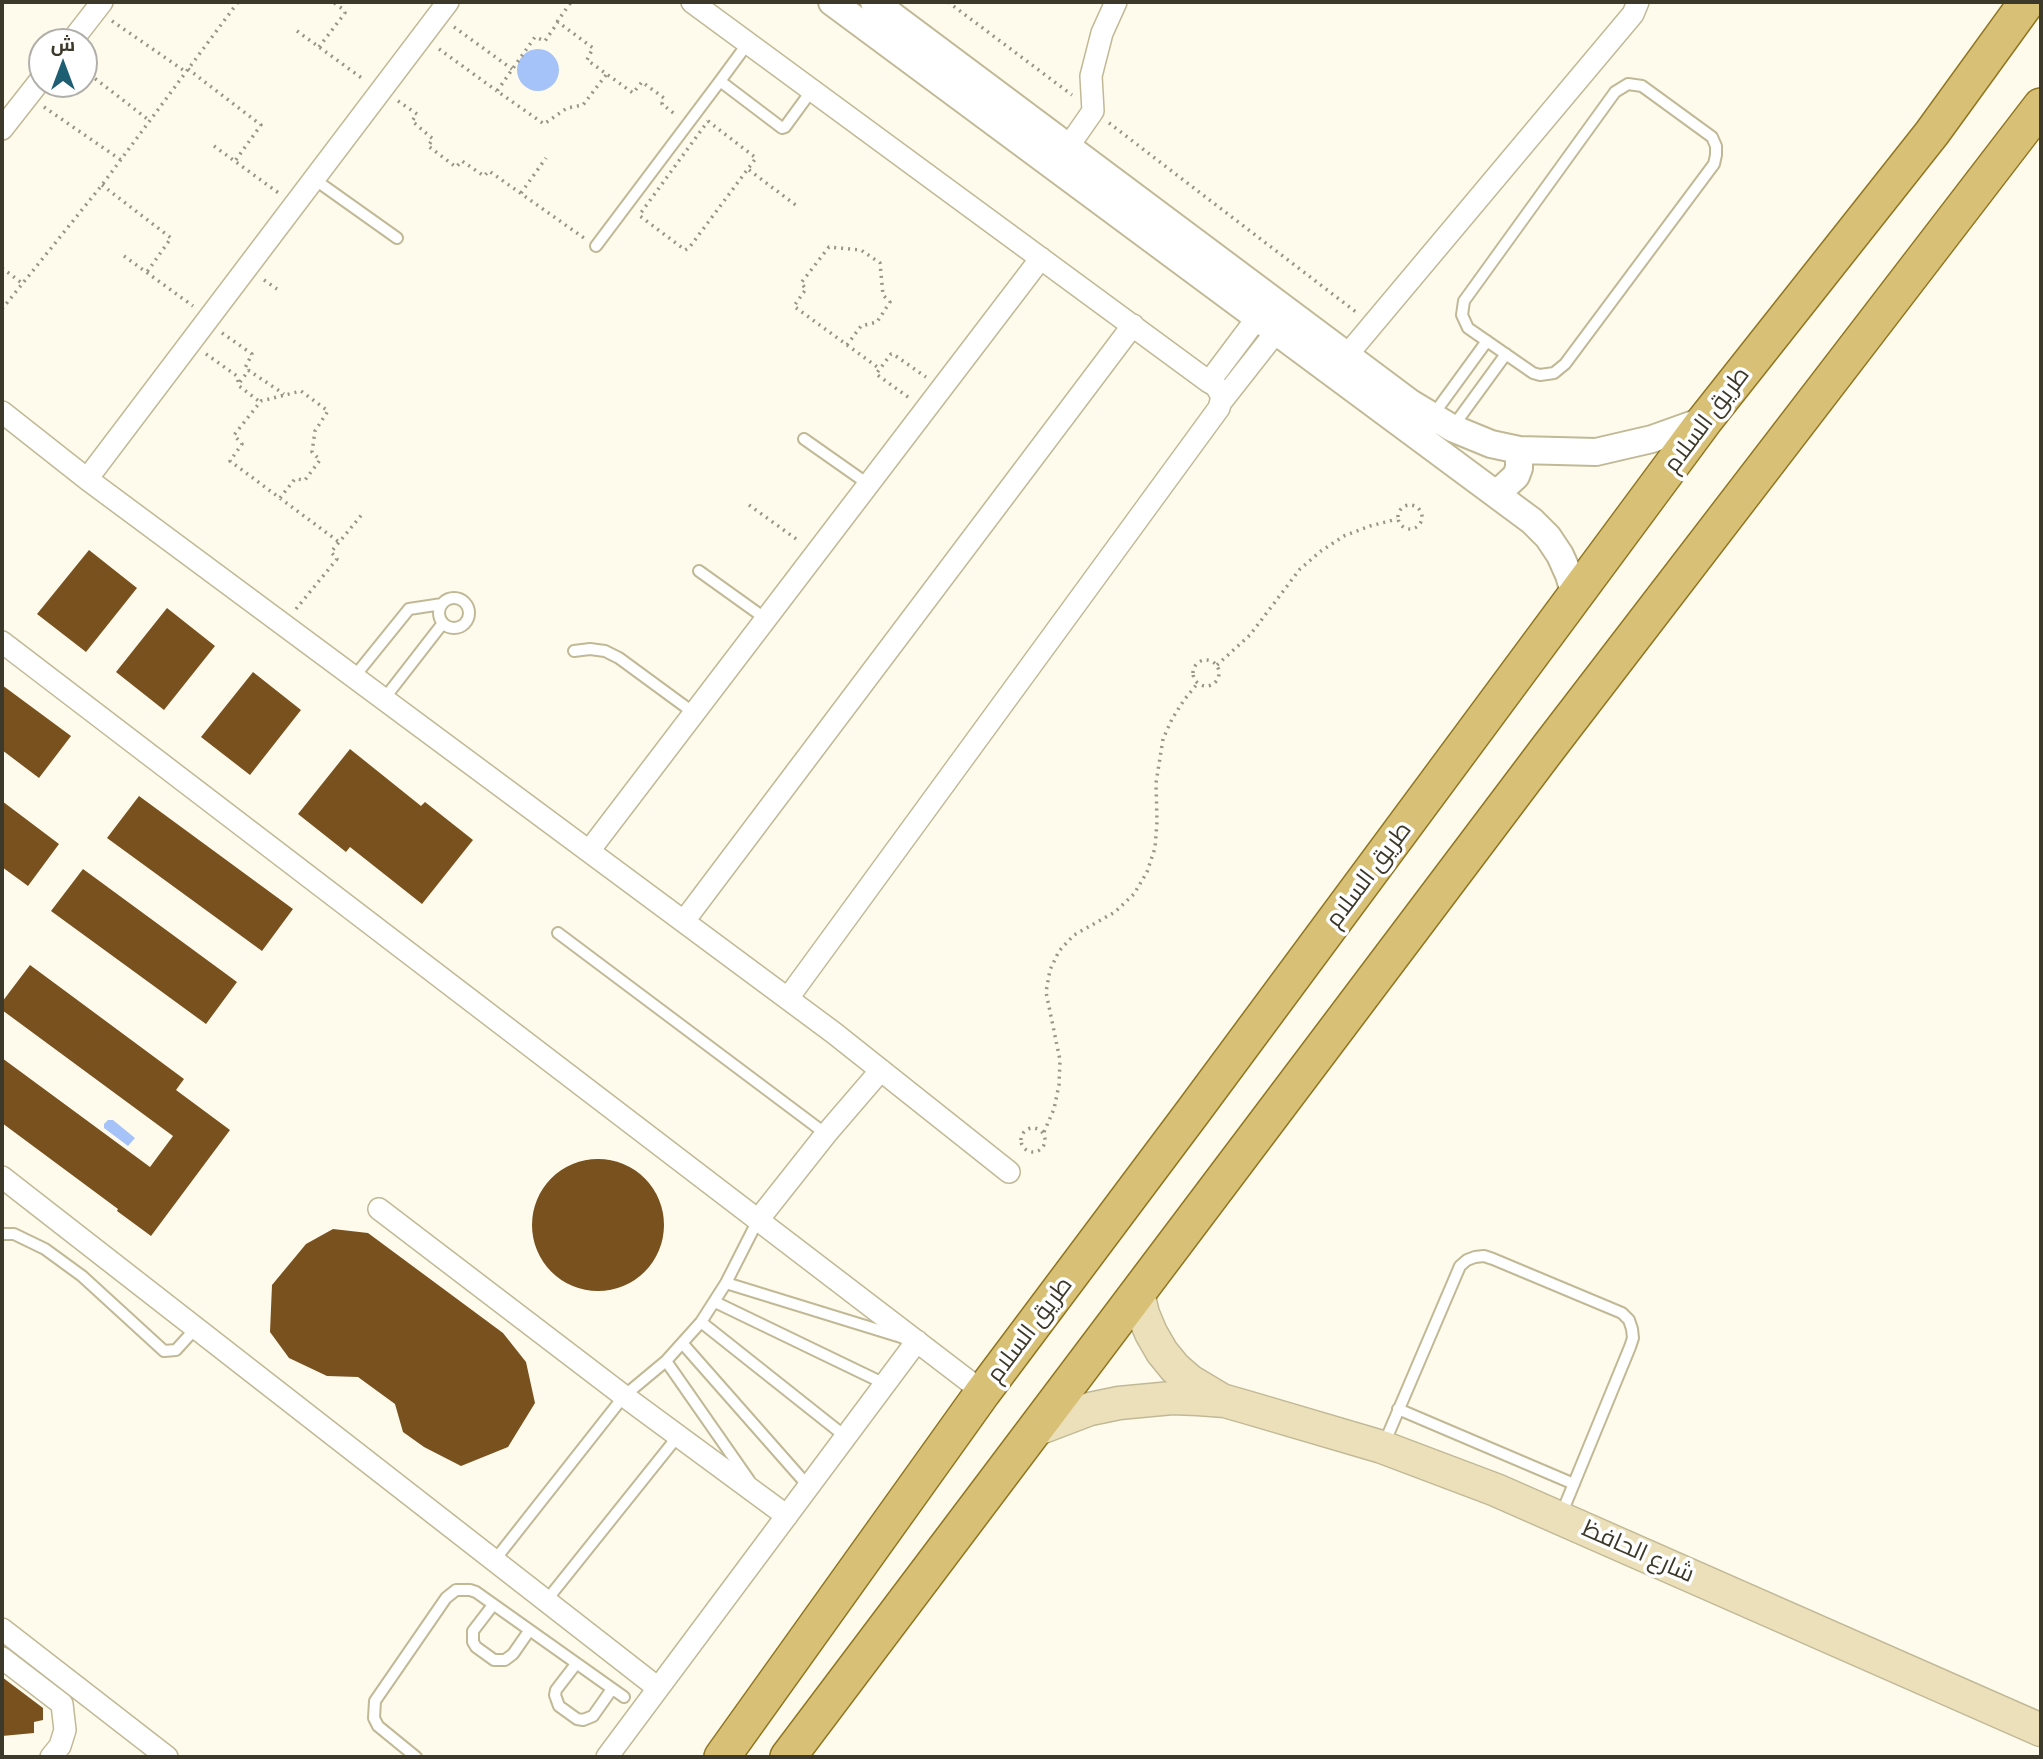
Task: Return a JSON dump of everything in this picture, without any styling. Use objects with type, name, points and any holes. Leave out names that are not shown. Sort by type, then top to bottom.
[{"type":"main road","name":"طريق السلام","points":[[722,1757],[983,1392],[1705,420],[1932,133],[2027,2]]},
{"type":"main road","points":[[788,1757],[1540,758],[2041,106]]},
{"type":"main road","name":"شارع الحافظ","points":[[1138,1293],[1151,1334],[1175,1368],[1207,1393],[1225,1401],[1382,1447],[1472,1480],[2041,1730]]},
{"type":"main road","name":"شارع الحافظ","points":[[1035,1430],[1081,1412],[1119,1403],[1172,1398],[1225,1401]]},
{"type":"street","points":[[692,2],[1209,382],[1219,391],[1221,402]]},
{"type":"street","points":[[832,2],[1266,325],[1442,423],[1491,444],[1519,450],[1595,452],[1652,439],[1705,420]]},
{"type":"street","points":[[874,2],[1068,147],[1532,521],[1548,537],[1560,555],[1570,575],[1575,596]]},
{"type":"street","points":[[1068,147],[1093,111],[1091,76],[1102,33],[1116,2]]},
{"type":"street","points":[[1339,364],[1633,14],[1638,2]]},
{"type":"street","points":[[82,28],[99,6]]},
{"type":"street","points":[[87,479],[443,9]]},
{"type":"street","points":[[2,129],[28,96]]},
{"type":"street","points":[[589,851],[1041,258]]},
{"type":"street","points":[[1209,382],[1266,325]]},
{"type":"street","points":[[788,998],[1211,419],[1266,325]]},
{"type":"street","points":[[684,921],[1133,326]]},
{"type":"street","points":[[2,412],[87,479],[788,998],[1009,1172]]},
{"type":"street","points":[[1493,491],[1502,489],[1516,476],[1519,450]]},
{"type":"street","points":[[2,642],[983,1392]]},
{"type":"street","points":[[758,1220],[881,1070]]},
{"type":"street","points":[[2,1177],[658,1688]]},
{"type":"street","points":[[379,1209],[624,1396],[787,1516]]},
{"type":"street","points":[[607,1757],[917,1342]]},
{"type":"street","points":[[2,1629],[167,1757]]},
{"type":"street","points":[[2,1658],[62,1704],[65,1730],[60,1746],[51,1757]]},
{"type":"lane","points":[[596,246],[748,43]]},
{"type":"lane","points":[[720,81],[784,128],[812,90]]},
{"type":"lane","points":[[1628,85],[1642,86],[1712,138],[1716,146],[1714,164],[1566,364],[1554,373],[1540,375],[1506,354],[1468,328],[1462,308],[1464,301],[1615,92],[1628,85]]},
{"type":"lane","points":[[314,179],[397,238]]},
{"type":"lane","points":[[1442,423],[1487,341]]},
{"type":"lane","points":[[1442,423],[1506,354]]},
{"type":"lane","points":[[804,439],[869,484]]},
{"type":"lane","points":[[699,571],[766,619]]},
{"type":"lane","points":[[354,677],[409,609],[443,604],[457,598],[466,604],[469,615],[463,625],[447,626],[443,622],[439,613],[443,604]]},
{"type":"lane","points":[[384,699],[443,622]]},
{"type":"lane","points":[[575,651],[590,649],[619,658],[694,713]]},
{"type":"lane","points":[[558,933],[826,1134]]},
{"type":"lane","points":[[494,1561],[624,1396],[666,1361],[701,1322],[715,1303],[758,1220]]},
{"type":"lane","points":[[2,1234],[14,1234],[45,1249],[82,1276],[164,1350],[176,1350],[195,1329]]},
{"type":"lane","points":[[1382,1447],[1460,1266],[1475,1257],[1493,1259],[1622,1312],[1632,1329],[1633,1338],[1560,1518]]},
{"type":"lane","points":[[726,1283],[917,1342]]},
{"type":"lane","points":[[715,1303],[886,1384]]},
{"type":"lane","points":[[701,1322],[846,1437]]},
{"type":"lane","points":[[683,1344],[809,1487]]},
{"type":"lane","points":[[666,1361],[760,1496]]},
{"type":"lane","points":[[1398,1409],[1574,1484]]},
{"type":"lane","points":[[546,1601],[678,1436]]},
{"type":"lane","points":[[416,1757],[378,1726],[373,1709],[375,1701],[456,1590],[470,1590],[624,1698]]},
{"type":"lane","points":[[493,1605],[473,1631],[473,1642],[494,1660],[505,1660],[513,1654],[529,1630]]},
{"type":"lane","points":[[576,1664],[555,1695],[559,1706],[577,1719],[593,1716],[612,1689]]},
{"type":"path","points":[[2,309],[102,185],[237,2]]},
{"type":"path","points":[[319,47],[345,13],[344,9],[333,2]]},
{"type":"path","points":[[497,91],[536,37],[545,41],[571,2]]},
{"type":"path","points":[[948,2],[1373,325]]},
{"type":"path","points":[[99,6],[261,125],[235,161]]},
{"type":"path","points":[[443,9],[512,69]]},
{"type":"path","points":[[557,22],[593,48],[587,60],[606,75],[633,93],[642,82],[665,99],[662,104],[700,132]]},
{"type":"path","points":[[297,31],[417,114],[412,121],[433,139],[428,145],[456,167],[462,160],[484,176],[489,171],[596,246]]},
{"type":"path","points":[[422,37],[544,124],[567,108],[583,105],[606,75]]},
{"type":"path","points":[[98,81],[150,121]]},
{"type":"path","points":[[31,98],[121,160]]},
{"type":"path","points":[[707,122],[756,157],[749,170],[688,250],[639,214],[707,122]]},
{"type":"path","points":[[214,145],[295,204]]},
{"type":"path","points":[[521,193],[546,158]]},
{"type":"path","points":[[749,170],[797,206]]},
{"type":"path","points":[[102,185],[172,238],[147,272]]},
{"type":"path","points":[[847,345],[861,327],[877,322],[890,302],[883,295],[880,263],[861,250],[830,247],[801,283],[806,288],[794,306],[847,345],[880,369]]},
{"type":"path","points":[[124,256],[252,354],[244,367],[284,394]]},
{"type":"path","points":[[2,268],[23,284]]},
{"type":"path","points":[[190,342],[237,376],[239,386],[260,402]]},
{"type":"path","points":[[926,410],[877,375],[880,369],[892,353],[942,388]]},
{"type":"path","points":[[238,383],[249,370]]},
{"type":"path","points":[[280,498],[295,478],[305,480],[320,461],[312,452],[314,431],[328,412],[301,391],[260,402],[234,435],[242,444],[230,461],[339,542]]},
{"type":"path","points":[[750,505],[816,553]]},
{"type":"path","points":[[1405,505],[1414,505],[1421,511],[1422,520],[1418,527],[1410,530],[1401,527],[1397,519],[1398,511],[1405,505]]},
{"type":"path","points":[[284,625],[337,559],[331,552],[364,512]]},
{"type":"path","points":[[1217,665],[1250,635],[1300,569],[1321,551],[1344,536],[1397,519]]},
{"type":"path","points":[[1201,660],[1210,660],[1217,665],[1217,680],[1211,685],[1203,686],[1192,674],[1194,666],[1201,660]]},
{"type":"path","points":[[1044,1132],[1035,1127],[1027,1128],[1021,1135],[1021,1143],[1026,1150],[1033,1153],[1040,1151],[1045,1145],[1044,1132],[1054,1109],[1059,1085],[1060,1060],[1046,992],[1050,971],[1059,951],[1074,935],[1115,912],[1134,894],[1147,872],[1155,848],[1156,783],[1163,739],[1172,719],[1198,683]]},
{"type":"water","points":[[538,49],[553,55],[559,70],[553,85],[538,91],[523,85],[517,70],[523,55]]},
{"type":"water","points":[[108,1120],[113,1120],[135,1138],[128,1146],[104,1128]]},
{"type":"building","points":[[89,550],[137,588],[86,652],[37,614]]},
{"type":"building","points":[[167,608],[215,646],[164,710],[116,672]]},
{"type":"building","points":[[253,672],[301,710],[250,775],[201,737]]},
{"type":"building","points":[[2,685],[71,736],[39,778],[2,750]]},
{"type":"building","points":[[350,749],[421,806],[425,802],[473,840],[422,904],[350,847],[346,852],[298,814]]},
{"type":"building","points":[[139,796],[293,909],[262,951],[107,838]]},
{"type":"building","points":[[2,801],[59,844],[28,886],[2,867]]},
{"type":"building","points":[[83,869],[237,982],[206,1024],[51,911]]},
{"type":"building","points":[[30,965],[184,1079],[176,1090],[230,1130],[151,1236],[2,1123],[2,1058],[150,1167],[173,1136],[2,1010],[2,1002]]},
{"type":"building","points":[[598,1159],[623,1164],[645,1178],[659,1200],[664,1225],[659,1250],[645,1272],[623,1286],[598,1291],[573,1286],[551,1272],[537,1250],[532,1225],[537,1200],[551,1178],[573,1164]]},
{"type":"building","points":[[333,1229],[368,1233],[503,1333],[526,1362],[535,1403],[508,1447],[461,1466],[424,1447],[403,1432],[395,1404],[358,1377],[327,1376],[289,1358],[270,1332],[272,1285],[306,1244]]},
{"type":"building","points":[[2,1677],[43,1708],[43,1720],[34,1722],[34,1733],[2,1736]]}]
